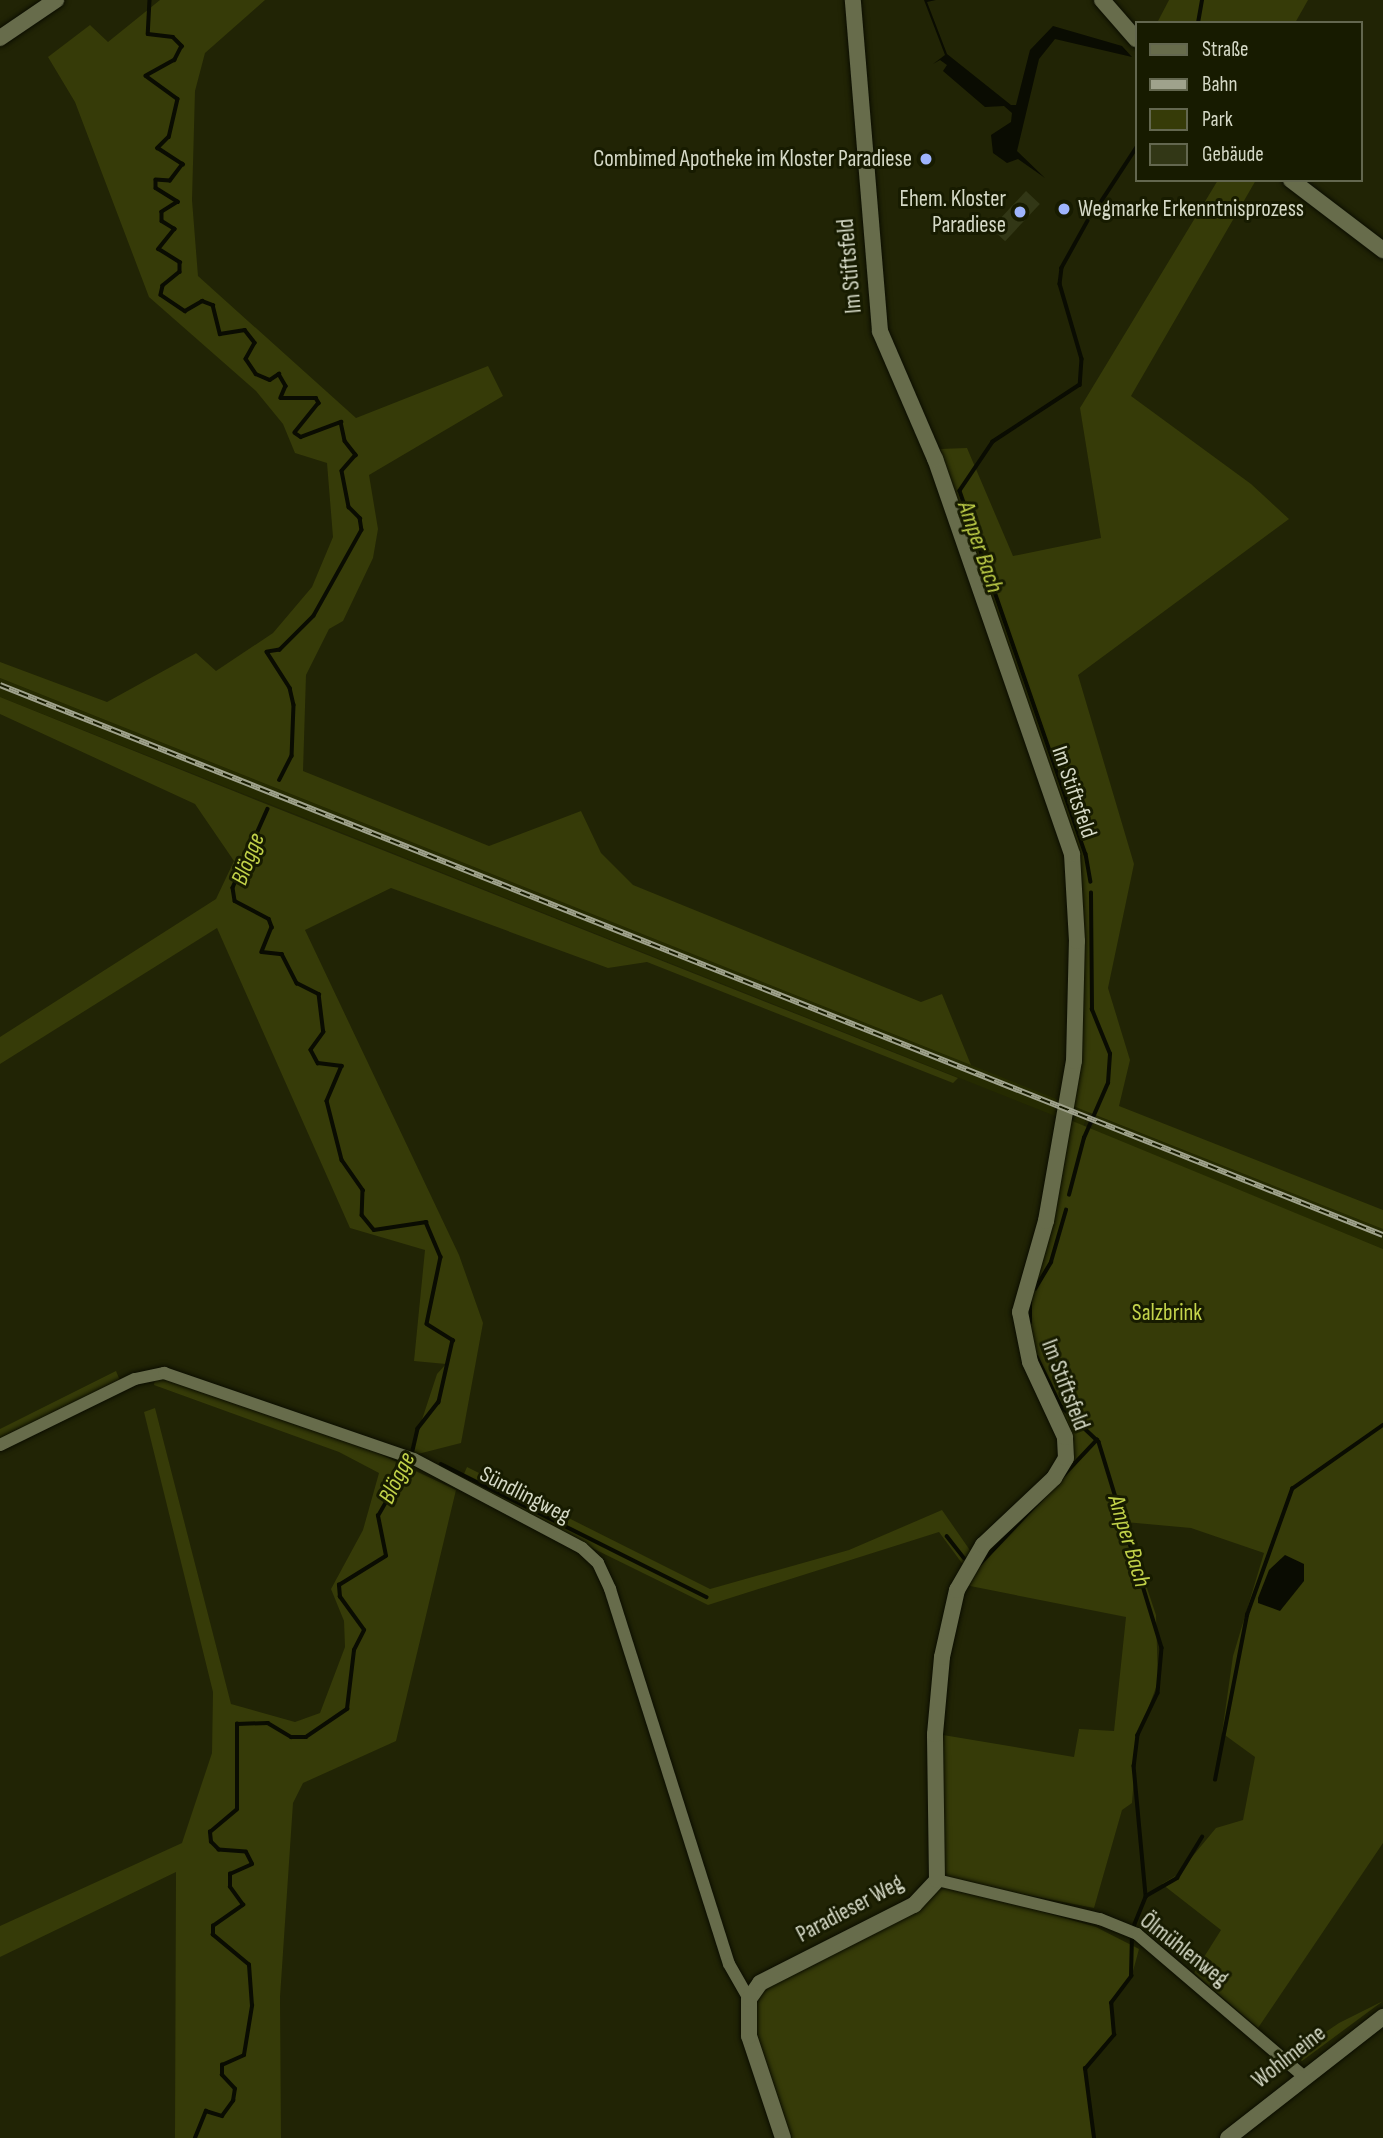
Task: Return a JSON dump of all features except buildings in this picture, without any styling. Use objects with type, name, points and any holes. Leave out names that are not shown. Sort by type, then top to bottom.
[{"type":"street","points":[[0,37],[55,0]]},
{"type":"street","name":"Im Stiftsfeld","points":[[853,0],[880,331],[935,459],[1072,854],[1076,887],[1074,1060],[1046,1221],[1020,1312],[1030,1362],[1065,1437],[1066,1458],[1054,1478],[983,1545],[963,1571]]},
{"type":"street","points":[[1102,0],[1134,37]]},
{"type":"street","points":[[1294,182],[1383,250]]},
{"type":"street","name":"Sündlingweg","points":[[0,1445],[135,1378],[164,1373],[419,1461],[582,1548],[598,1563],[729,1964],[750,1998]]},
{"type":"street","name":"Paradieser Weg","points":[[750,1998],[760,1983],[914,1905],[937,1880],[935,1734],[942,1657],[963,1571]]},
{"type":"street","name":"Ölmühlenweg","points":[[937,1880],[1132,1931],[1302,2075]]},
{"type":"street","points":[[750,1998],[750,2036],[783,2138]]},
{"type":"street","name":"Wohlmeine","points":[[1228,2138],[1302,2075],[1383,2017]]},
{"type":"shaded area","points":[[924,0],[936,0],[927,2],[947,54],[1011,105],[1016,105],[1030,50],[1053,26],[1122,46],[1132,57],[1055,39],[1039,59],[1017,151],[1045,178],[1018,159],[1007,163],[993,153],[991,135],[1011,122],[1012,113],[1004,106],[985,107],[943,71],[947,65],[940,60],[933,64],[945,55]]},
{"type":"shaded area","points":[[0,678],[1089,1112],[1083,1127],[0,697]]},
{"type":"shaded area","points":[[1097,1116],[1383,1229],[1383,1249],[1091,1130]]},
{"type":"shaded area","points":[[1285,1555],[1304,1564],[1304,1581],[1280,1611],[1258,1603],[1258,1598],[1269,1570]]},
{"type":"green space","points":[[160,0],[265,0],[205,53],[195,91],[192,200],[198,276],[356,418],[488,366],[503,396],[369,475],[378,529],[373,558],[343,621],[329,629],[306,675],[303,771],[489,846],[581,811],[601,853],[633,885],[921,1002],[942,994],[971,1065],[0,678],[0,662],[107,702],[196,653],[216,671],[273,633],[312,587],[333,537],[327,463],[295,453],[283,424],[256,391],[149,297],[75,102],[48,57],[90,25],[108,42]]},
{"type":"green space","points":[[1169,0],[1308,0],[1296,21],[1158,21]]},
{"type":"green space","points":[[1217,182],[1255,182],[1131,396],[1251,484],[1289,519],[1078,675],[1134,864],[1108,988],[1130,1060],[1119,1106],[1383,1210],[1383,1229],[1073,1106],[1083,1005],[1079,852],[940,449],[967,448],[1013,556],[1101,538],[1080,408]]},
{"type":"green space","points":[[0,697],[958,1078],[953,1083],[647,962],[608,968],[391,888],[305,930],[459,1255],[483,1323],[461,1443],[410,1456],[437,1374],[446,1364],[414,1361],[425,1250],[350,1228],[217,928],[0,1064],[0,1037],[216,899],[234,861],[195,804],[0,714]]},
{"type":"green space","name":"Salzbrink","points":[[1070,1120],[1383,1249],[1383,1843],[1258,2028],[1194,1973],[1221,1930],[1162,1884],[1177,1875],[1216,1828],[1243,1820],[1255,1757],[1222,1733],[1233,1656],[1264,1553],[1191,1528],[1125,1522],[1156,1615],[1158,1682],[1137,1739],[1132,1803],[1122,1810],[1094,1908],[940,1878],[937,1734],[1074,1757],[1079,1729],[1114,1731],[1126,1617],[960,1584],[986,1547],[1068,1459],[1021,1334]]},
{"type":"green space","points":[[116,1371],[121,1383],[0,1442],[0,1429]]},
{"type":"green space","points":[[155,1375],[350,1440],[456,1490],[396,1741],[303,1783],[293,1803],[280,1997],[281,2138],[175,2138],[176,1872],[0,1957],[0,1926],[182,1843],[212,1753],[213,1692],[144,1412],[155,1408],[231,1704],[295,1722],[320,1713],[345,1647],[344,1621],[331,1589],[363,1530],[379,1473],[339,1452],[154,1385]]},
{"type":"green space","points":[[467,1467],[710,1589],[849,1550],[942,1510],[974,1556],[964,1566],[939,1532],[708,1605],[460,1483]]},
{"type":"green space","points":[[938,1882],[1096,1927],[1139,1949],[1132,1975],[1112,2003],[1115,2035],[1086,2069],[1094,2138],[785,2138],[752,2034],[753,1998],[762,1985]]},
{"type":"green space","points":[[1383,2001],[1302,2061],[1293,2054],[1339,2023]]},
{"type":"waterway","name":"Blögge","points":[[150,0],[148,34],[173,37],[182,46],[175,60],[146,76],[178,99],[169,137],[158,148],[183,164],[170,181],[156,180],[156,188],[178,202],[162,212],[162,221],[175,229],[159,249],[180,262],[180,272],[163,286],[161,295],[185,311],[202,301],[213,305],[220,334],[245,330],[255,343],[246,359],[256,374],[270,380],[279,374],[286,386],[281,398],[316,398],[319,403],[295,433],[301,437],[341,422],[345,441],[356,455],[342,471],[349,507],[360,518],[362,530],[314,616],[280,650],[267,652],[290,688],[294,705],[292,756],[280,780]]},
{"type":"waterway","name":"Amper Bach","points":[[1198,21],[1202,0]]},
{"type":"waterway","name":"Amper Bach","points":[[1093,214],[1134,151]]},
{"type":"waterway","name":"Amper Bach","points":[[1088,221],[1062,268],[1060,284],[1082,359],[1080,385],[993,442],[960,491],[1086,854],[1091,882]]},
{"type":"waterway","name":"Blögge","points":[[268,809],[233,888],[235,901],[269,919],[272,927],[262,952],[282,954],[297,983],[319,994],[324,1032],[311,1050],[318,1063],[342,1066],[327,1101],[342,1160],[363,1190],[362,1215],[374,1230],[426,1222],[441,1257],[427,1324],[453,1340],[439,1402],[418,1429],[412,1454]]},
{"type":"waterway","name":"Amper Bach","points":[[1069,1195],[1084,1138],[1108,1083],[1110,1054],[1092,1010],[1091,893]]},
{"type":"waterway","name":"Amper Bach","points":[[1035,1289],[1051,1262],[1066,1210]]},
{"type":"waterway","name":"Amper Bach","points":[[1030,1303],[1030,1323]]},
{"type":"waterway","name":"Amper Bach","points":[[1037,1357],[1061,1406],[1099,1442],[1162,1648],[1158,1693],[1138,1735],[1134,1766],[1146,1896]]},
{"type":"waterway","points":[[1215,1780],[1247,1615],[1292,1489],[1383,1425]]},
{"type":"waterway","points":[[979,1565],[1097,1440]]},
{"type":"waterway","name":"Blögge","points":[[195,2138],[206,2111],[222,2116],[233,2101],[235,2089],[222,2075],[222,2065],[244,2055],[252,2006],[249,1965],[213,1935],[213,1926],[243,1905],[230,1887],[230,1874],[252,1864],[246,1852],[219,1850],[211,1842],[210,1832],[237,1809],[237,1724],[268,1723],[291,1737],[306,1737],[347,1709],[354,1650],[364,1630],[340,1597],[339,1585],[386,1556],[378,1516],[409,1462]]},
{"type":"waterway","points":[[441,1464],[707,1597]]},
{"type":"waterway","points":[[947,1536],[964,1558]]},
{"type":"waterway","points":[[1133,1928],[1146,1896],[1177,1878],[1202,1837]]},
{"type":"waterway","name":"Amper Bach","points":[[1094,2138],[1085,2069],[1114,2035],[1111,2003],[1131,1976],[1132,1935]]},
{"type":"railway","points":[[0,685],[1383,1235]]},
{"type":"place","name":"Combimed Apotheke im Kloster Paradiese","points":[[926,159]]},
{"type":"place","name":"Wegmarke Erkenntnisprozess","points":[[1064,209]]},
{"type":"place","name":"Ehem. Kloster Paradiese","points":[[1020,212]]}]
